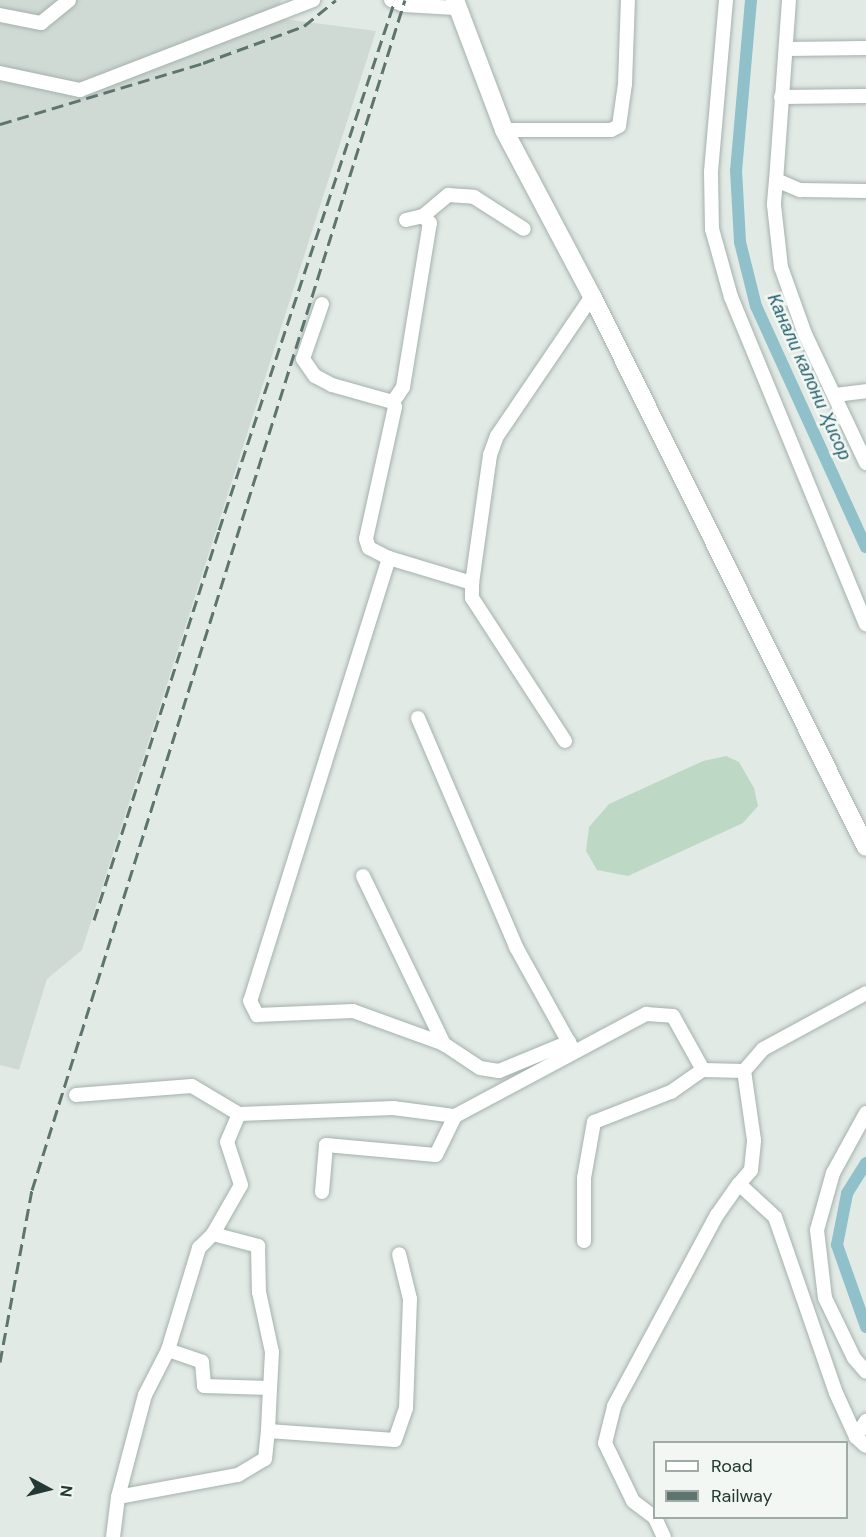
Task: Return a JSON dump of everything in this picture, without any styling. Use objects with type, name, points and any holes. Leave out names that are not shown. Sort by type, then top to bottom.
[{"type":"main road","points":[[455,4],[504,130],[592,296],[866,847]]},
{"type":"street","points":[[0,15],[41,23],[69,0]]},
{"type":"street","points":[[0,73],[80,90],[313,0]]},
{"type":"street","points":[[391,0],[404,5],[455,4]]},
{"type":"street","points":[[504,130],[610,130],[619,126],[625,84],[628,0]]},
{"type":"street","points":[[726,0],[711,172],[712,230],[731,297],[866,624]]},
{"type":"street","points":[[789,0],[774,205],[781,267],[805,334],[866,463]]},
{"type":"street","points":[[786,49],[866,48]]},
{"type":"street","points":[[781,97],[866,96]]},
{"type":"street","points":[[776,180],[800,190],[866,191]]},
{"type":"street","points":[[406,220],[423,216],[448,195],[474,197],[524,229]]},
{"type":"street","points":[[423,216],[430,223],[403,387],[393,402],[366,539],[369,548],[389,558],[472,583]]},
{"type":"street","points":[[565,741],[472,598],[472,583],[490,455],[497,436],[592,296]]},
{"type":"street","points":[[322,304],[303,359],[315,376],[332,385],[393,402]]},
{"type":"street","points":[[835,395],[866,391]]},
{"type":"street","points":[[389,558],[250,1001],[257,1015],[353,1011],[444,1044],[480,1068],[500,1071],[572,1047],[646,1014],[672,1016],[704,1070]]},
{"type":"street","points":[[418,718],[516,947],[572,1047]]},
{"type":"street","points":[[363,876],[444,1044]]},
{"type":"street","points":[[653,1516],[633,1501],[605,1443],[614,1406],[717,1215],[751,1170],[754,1140],[744,1071],[762,1049],[866,993]]},
{"type":"street","points":[[322,1192],[326,1145],[435,1155],[455,1116],[572,1047]]},
{"type":"street","points":[[584,1241],[584,1178],[594,1122],[671,1092],[704,1070],[744,1071]]},
{"type":"street","points":[[76,1095],[192,1086],[239,1114],[393,1108],[455,1116]]},
{"type":"street","points":[[866,1113],[833,1173],[817,1230],[825,1298],[854,1358],[866,1372]]},
{"type":"street","points":[[113,1537],[118,1497],[145,1395],[168,1350],[199,1248],[213,1234],[241,1185],[227,1143],[239,1114]]},
{"type":"street","points":[[739,1184],[775,1217],[836,1393],[861,1442]]},
{"type":"street","points":[[118,1497],[238,1475],[265,1459],[272,1352],[259,1292],[258,1245],[213,1234]]},
{"type":"street","points":[[268,1431],[395,1440],[406,1408],[410,1299],[399,1254]]},
{"type":"street","points":[[168,1350],[202,1362],[204,1386],[270,1388]]},
{"type":"street","points":[[861,1442],[866,1421]]},
{"type":"street","points":[[656,1519],[664,1537]]},
{"type":"shaded area","points":[[0,0],[281,0],[276,18],[376,31],[82,950],[47,979],[19,1070],[0,1065]]},
{"type":"green space","points":[[726,756],[739,762],[754,788],[758,806],[743,823],[628,876],[597,870],[586,851],[589,827],[609,804],[703,761]]},
{"type":"waterway","name":"Канали калони Ҳисор","points":[[751,0],[736,170],[740,242],[756,306],[866,547]]},
{"type":"waterway","name":"Канали калони Ҳисор","points":[[866,1163],[847,1194],[837,1245],[866,1327]]},
{"type":"railway","points":[[0,124],[203,63],[304,26],[336,0]]},
{"type":"railway","points":[[94,920],[219,530],[395,0]]},
{"type":"railway","points":[[0,1362],[32,1190],[405,0]]}]
